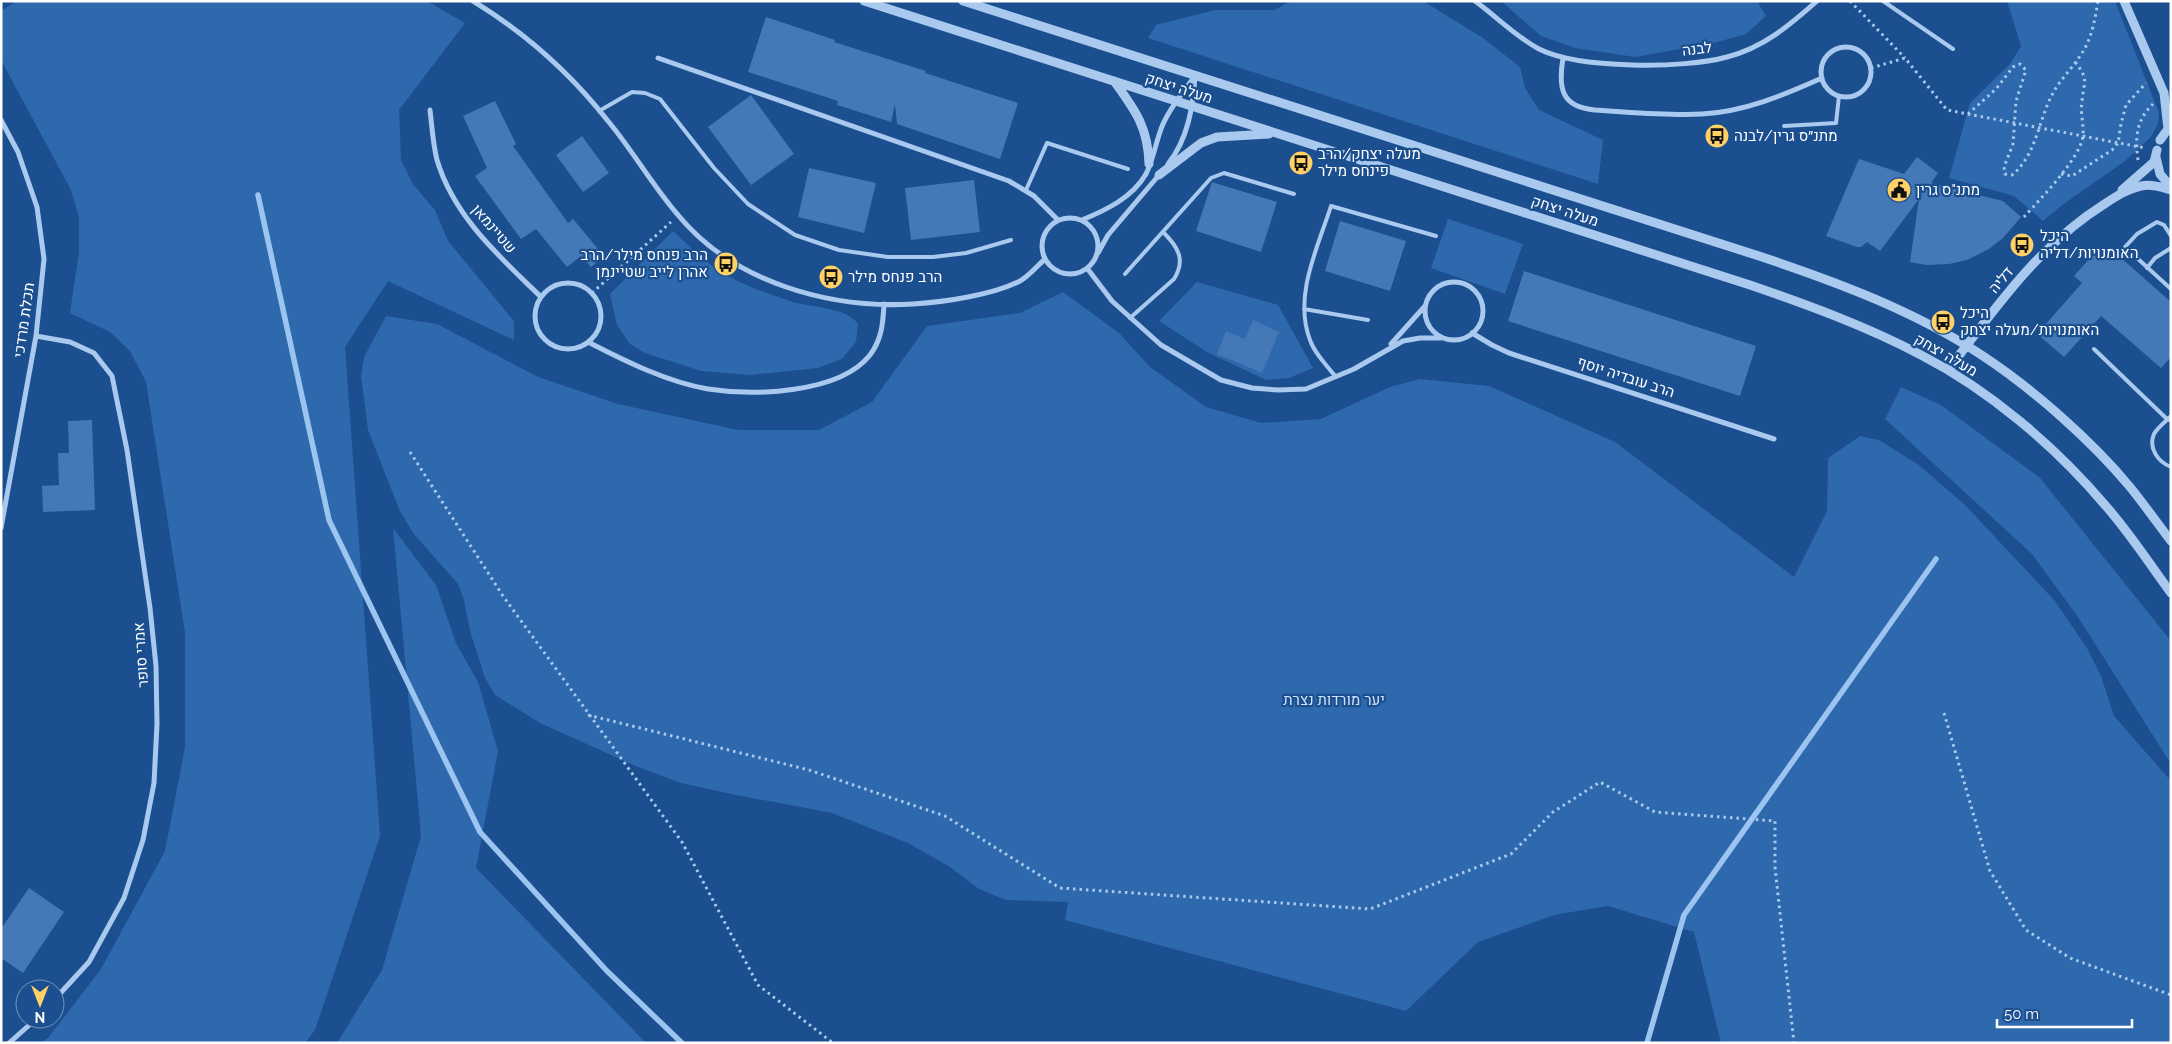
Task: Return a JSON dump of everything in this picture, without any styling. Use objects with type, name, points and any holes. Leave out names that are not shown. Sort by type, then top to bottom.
[{"type":"street","points":[[473,1],[498,17],[536,47],[600,111],[678,216],[704,243],[738,265],[775,283],[809,294],[884,304],[935,302],[974,296],[1021,281],[1045,258]]},
{"type":"street","name":"מעלה יצחק","points":[[864,1],[1812,306],[1890,340],[1948,370],[2004,408],[2086,484],[2106,506],[2171,593]]},
{"type":"street","name":"מעלה יצחק","points":[[963,1],[1822,278],[1904,312],[1966,346],[2022,384],[2082,437],[2130,486],[2171,542]]},
{"type":"street","name":"לבנה","points":[[1475,1],[1515,35],[1541,50],[1563,58],[1618,64],[1697,63],[1728,57],[1774,37],[1817,1]]},
{"type":"street","points":[[2124,1],[2167,92],[2168,129],[2160,140],[2156,163],[2160,174],[2171,188]]},
{"type":"street","points":[[1841,47],[1849,47],[1864,54],[1871,68],[1871,76],[1863,91],[1856,95],[1839,96],[1828,89],[1822,78],[1823,62],[1827,55],[1841,47]]},
{"type":"street","points":[[658,58],[1009,181],[1034,196],[1058,220]]},
{"type":"street","points":[[1563,58],[1560,78],[1565,97],[1572,104],[1582,109],[1701,114],[1726,111],[1750,105],[1822,78]]},
{"type":"street","points":[[1082,220],[1113,206],[1137,186],[1146,174],[1164,122],[1176,101],[1195,76]]},
{"type":"street","points":[[1098,253],[1098,237],[1094,229],[1082,220],[1067,217],[1058,220],[1044,234],[1042,243],[1045,258],[1054,269],[1063,273],[1073,274],[1091,265],[1098,253],[1108,235],[1171,160],[1182,139],[1193,107],[1195,76]]},
{"type":"street","points":[[1113,81],[1136,112],[1145,131],[1149,164]]},
{"type":"street","name":"שטיינמאן","points":[[430,110],[437,159],[455,201],[469,222],[541,297]]},
{"type":"street","name":"תכלת מרדכי","points":[[1,120],[18,152],[37,207],[44,258],[36,336],[1,528]]},
{"type":"street","points":[[2160,140],[2171,128]]},
{"type":"street","points":[[1159,175],[1201,143],[1218,137],[1277,134]]},
{"type":"street","name":"דליה","points":[[2111,200],[2154,162],[2157,150]]},
{"type":"street","name":"דליה","points":[[1948,370],[1989,315],[2036,259],[2086,215],[2126,191],[2141,186],[2153,185],[2171,188]]},
{"type":"street","points":[[1087,268],[1112,302],[1161,345],[1221,380],[1252,388],[1278,390],[1306,389],[1354,369],[1403,341],[1420,338],[1460,340],[1472,333],[1481,322],[1482,303],[1477,294],[1470,288],[1452,282],[1443,285],[1435,290],[1425,306],[1388,348]]},
{"type":"street","points":[[566,284],[582,286],[592,293],[599,304],[601,315],[599,326],[588,342],[578,347],[567,349],[556,346],[546,340],[538,330],[535,319],[536,308],[541,297],[549,289],[566,284]]},
{"type":"street","points":[[588,342],[669,378],[707,389],[742,392],[778,391],[812,386],[843,375],[860,366],[870,354],[882,329],[884,304]]},
{"type":"street","points":[[1425,306],[1428,325],[1441,338]]},
{"type":"street","name":"הרב עובדיה יוסף","points":[[1472,333],[1492,345],[1509,352],[1774,439]]},
{"type":"street","name":"אמרי סופר","points":[[36,336],[70,342],[94,353],[112,376],[127,450],[150,608],[156,666],[157,724],[154,783],[143,840],[124,898],[89,962],[65,988]]},
{"type":"street","points":[[9,1043],[25,1029]]},
{"type":"lane","points":[[1884,1],[1953,50]]},
{"type":"lane","points":[[600,111],[632,92],[645,93],[660,99],[714,168],[748,204],[795,235],[839,250],[888,257],[933,257],[966,252],[1011,240]]},
{"type":"lane","points":[[1784,126],[1836,123],[1839,96]]},
{"type":"lane","points":[[1026,190],[1047,143],[1128,169]]},
{"type":"lane","points":[[1125,274],[1164,233],[1211,178],[1224,173],[1294,194]]},
{"type":"lane","points":[[1336,377],[1310,340],[1304,309],[1306,285],[1331,206],[1436,236]]},
{"type":"lane","points":[[2171,236],[2164,225],[2157,222],[2136,234],[2125,247],[2171,289]]},
{"type":"lane","points":[[1129,318],[1174,279],[1179,272],[1181,261],[1179,252],[1176,245],[1164,233]]},
{"type":"lane","points":[[2147,268],[2155,258],[2171,248]]},
{"type":"lane","points":[[1304,309],[1368,320]]},
{"type":"lane","points":[[2094,349],[2169,418],[2154,433],[2152,448],[2156,456],[2164,464],[2171,467]]},
{"type":"path","points":[[1850,1],[1905,58],[1947,110],[2157,150]]},
{"type":"path","points":[[1968,114],[1996,89],[2013,67],[2020,64],[2026,70],[2016,101],[2013,144],[2004,167],[2004,174],[2012,175],[2022,168],[2040,128],[2051,96],[2082,53],[2091,36],[2098,1]]},
{"type":"path","points":[[1871,68],[1905,58]]},
{"type":"path","points":[[2024,217],[2061,174],[2077,152],[2083,136],[2082,102],[2086,81],[2084,72],[2075,62]]},
{"type":"path","points":[[2061,174],[2072,176],[2112,150],[2118,143],[2126,105],[2157,72]]},
{"type":"path","points":[[2143,173],[2139,164],[2135,137],[2146,111],[2167,92]]},
{"type":"path","points":[[592,293],[678,216]]},
{"type":"path","points":[[410,452],[503,596],[682,842],[758,986],[833,1043]]},
{"type":"path","points":[[1944,713],[1990,871],[2026,930],[2070,958],[2157,988],[2171,995]]},
{"type":"path","points":[[588,715],[809,770],[945,816],[1060,888],[1370,910],[1511,854],[1553,812],[1600,782],[1655,812],[1774,820],[1774,867],[1794,1043]]},
{"type":"green space","points":[[17,1],[427,1],[465,23],[399,110],[401,160],[413,184],[435,210],[448,241],[514,321],[514,340],[388,281],[345,347],[380,836],[315,1030],[305,1043],[40,1043],[48,1038],[55,1029],[65,1029],[65,1016],[101,969],[165,851],[185,747],[185,633],[146,382],[130,351],[110,332],[70,313],[79,252],[79,217],[71,190],[1,60],[1,11]]},
{"type":"green space","points":[[1290,1],[1423,1],[1483,38],[1520,67],[1525,88],[1539,110],[1603,140],[1598,184],[1148,38],[1156,25],[1215,10],[1275,10]]},
{"type":"green space","points":[[1501,1],[1757,1],[1766,16],[1746,34],[1714,43],[1635,57],[1575,48],[1541,36]]},
{"type":"green space","points":[[2007,1],[2115,1],[2159,113],[2158,124],[2151,137],[2125,161],[2065,203],[2043,221],[2014,196],[1949,178],[1970,103],[2010,64],[2021,46]]},
{"type":"green space","points":[[1448,219],[1523,244],[1505,294],[1431,268]]},
{"type":"green space","points":[[673,231],[716,269],[736,280],[790,301],[827,308],[852,318],[858,324],[856,342],[842,359],[818,368],[750,375],[701,371],[645,353],[630,344],[617,325],[610,294]]},
{"type":"green space","points":[[1197,282],[1278,305],[1313,368],[1289,378],[1266,380],[1207,352],[1159,321]]},
{"type":"green space","name":"יער מורדות נצרת","points":[[1063,292],[1119,333],[1150,367],[1206,407],[1261,423],[1321,419],[1390,387],[1420,379],[1489,386],[1615,442],[1794,577],[1827,511],[1828,458],[1860,436],[1879,440],[1919,465],[1965,505],[2055,601],[2087,648],[2101,676],[2114,716],[2171,781],[2171,1043],[1721,1043],[1694,932],[1608,906],[1554,915],[1478,942],[1406,1011],[1065,920],[1068,902],[1006,900],[979,889],[950,867],[908,843],[832,813],[681,783],[638,767],[540,723],[495,695],[485,678],[458,584],[413,533],[399,509],[368,430],[361,376],[364,357],[386,316],[437,324],[538,377],[618,404],[738,430],[819,430],[872,402],[927,326],[1020,313]]},
{"type":"green space","points":[[1901,387],[1941,405],[2040,478],[2171,641],[2171,764],[2078,617],[2032,554],[1885,419]]},
{"type":"green space","points":[[393,528],[436,585],[456,643],[478,682],[498,751],[476,868],[646,1043],[337,1043],[382,970],[421,836]]},
{"type":"building","points":[[766,17],[835,40],[834,42],[1018,103],[1000,159],[897,124],[895,104],[891,122],[837,105],[838,101],[748,72]]},
{"type":"building","points":[[751,95],[794,154],[751,185],[708,127]]},
{"type":"building","points":[[495,101],[516,144],[513,146],[568,223],[573,219],[604,256],[591,267],[581,256],[567,267],[536,229],[521,239],[475,176],[487,168],[463,116]]},
{"type":"building","points":[[582,136],[609,173],[583,192],[556,155]]},
{"type":"building","points":[[1917,157],[1938,173],[1931,183],[2003,201],[2021,217],[2003,238],[1989,249],[1967,260],[1949,264],[1927,265],[1910,262],[1919,199],[1880,251],[1867,242],[1861,247],[1857,247],[1826,236],[1859,159],[1904,174]]},
{"type":"building","points":[[809,168],[876,183],[864,233],[798,217]]},
{"type":"building","points":[[974,180],[980,232],[911,240],[905,188]]},
{"type":"building","points":[[1212,182],[1277,202],[1261,252],[1196,231]]},
{"type":"building","points":[[1340,221],[1406,241],[1390,291],[1325,271]]},
{"type":"building","points":[[2099,248],[2107,256],[2112,250],[2171,302],[2171,357],[2161,368],[2101,316],[2064,357],[2037,334],[2082,283],[2074,276]]},
{"type":"building","points":[[1524,271],[1756,346],[1740,396],[1508,321]]},
{"type":"building","points":[[1253,320],[1279,332],[1262,373],[1217,354],[1226,331],[1245,339]]},
{"type":"building","points":[[92,420],[95,510],[43,512],[42,486],[59,485],[58,453],[69,453],[68,421]]},
{"type":"building","points":[[29,888],[64,912],[23,973],[1,958],[1,929]]},
{"type":"waterway","points":[[258,195],[329,520],[480,832],[607,971],[682,1043]]},
{"type":"waterway","points":[[1647,1043],[1684,915],[1936,559]]},
{"type":"place","name":"מתנ״ס גרין/לבנה","points":[[1717,136]]},
{"type":"place","name":"מעלה יצחק/הרב פינחס מילר","points":[[1301,163]]},
{"type":"place","name":"מתנ\"ס גרין","points":[[1899,190]]},
{"type":"place","name":"היכל האומנויות/דליה","points":[[2022,245]]},
{"type":"place","name":"הרב פנחס מילר/הרב אהרן לייב שטיינמן","points":[[726,264]]},
{"type":"place","name":"הרב פנחס מילר","points":[[831,277]]},
{"type":"place","name":"היכל האומנויות/מעלה יצחק","points":[[1943,322]]}]
